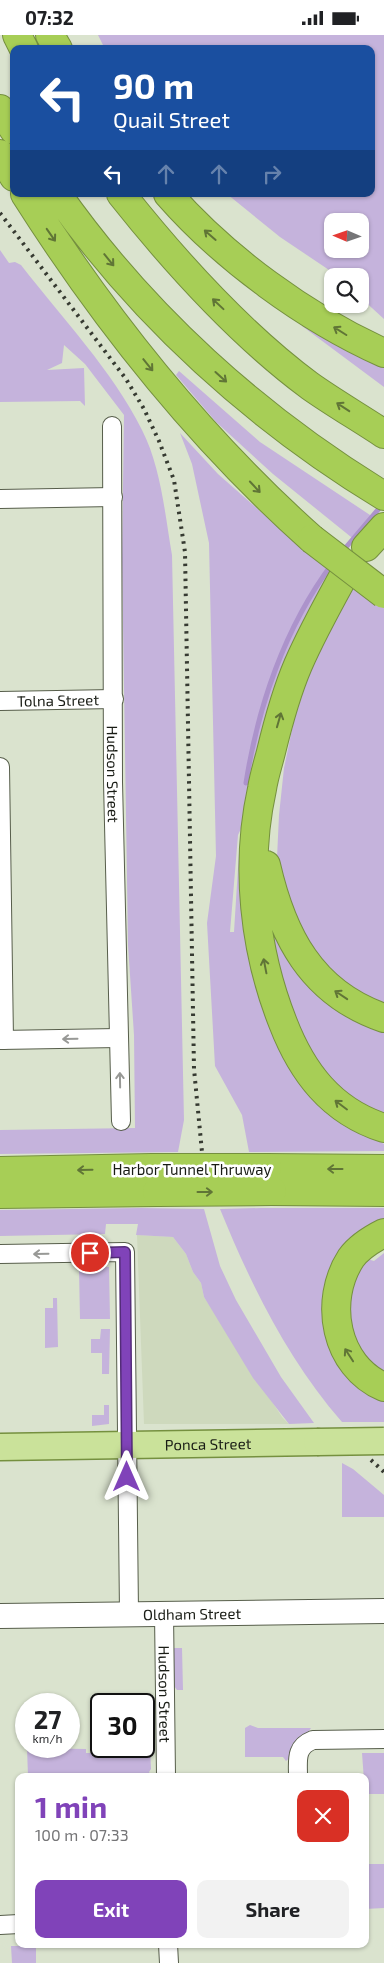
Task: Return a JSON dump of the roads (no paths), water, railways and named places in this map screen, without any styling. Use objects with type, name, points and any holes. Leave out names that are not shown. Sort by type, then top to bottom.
[{"type":"highway","points":[[0,109],[10,124]]},
{"type":"highway","points":[[0,154],[10,170]]},
{"type":"highway","points":[[27,197],[92,292],[150,367],[211,439],[265,497],[312,539],[384,594]]},
{"type":"highway","points":[[59,197],[118,270],[179,337],[223,379],[276,423],[384,496]]},
{"type":"highway","points":[[123,197],[155,237],[214,300],[258,341],[310,386],[384,434]]},
{"type":"highway","points":[[171,197],[184,213],[253,272],[295,303],[352,339],[384,353]]},
{"type":"highway","points":[[366,547],[384,527]]},
{"type":"highway","points":[[343,577],[297,666],[279,719],[262,789],[258,817],[254,888],[258,927],[274,1001],[304,1068],[325,1093],[353,1114],[384,1128]]},
{"type":"highway","points":[[268,768],[266,863],[274,902],[287,932],[305,961],[332,989],[354,1004],[384,1018]]},
{"type":"highway","name":"Harbor Tunnel Thruway","points":[[0,1171],[154,1180],[270,1180],[384,1169]]},
{"type":"highway","name":"Harbor Tunnel Thruway","points":[[0,1194],[154,1180]]},
{"type":"highway","name":"Harbor Tunnel Thruway","points":[[270,1180],[384,1192]]},
{"type":"highway","points":[[384,1233],[360,1248],[351,1258],[340,1281],[336,1307],[338,1333],[348,1354],[361,1371],[384,1387]]},
{"type":"main road","name":"Ponca Street","points":[[0,1447],[384,1441]]},
{"type":"street","name":"Hudson Street","points":[[112,426],[113,782],[121,1121]]},
{"type":"street","points":[[0,499],[113,497]]},
{"type":"street","name":"Tolna Street","points":[[0,701],[114,699]]},
{"type":"street","points":[[0,767],[2,1040],[118,1038]]},
{"type":"street","points":[[0,1254],[125,1252],[129,1613]]},
{"type":"street","name":"Oldham Street","points":[[0,1617],[129,1613],[384,1611]]},
{"type":"street","name":"Hudson Street","points":[[164,1613],[166,1773]]},
{"type":"street","points":[[298,1773],[298,1754],[300,1748],[313,1740],[384,1739]]},
{"type":"street","points":[[0,1925],[15,1924]]},
{"type":"street","points":[[168,1948],[169,1963]]},
{"type":"waterway","points":[[342,552],[382,505]]},
{"type":"waterway","points":[[246,783],[258,725],[276,668],[300,614],[332,564]]},
{"type":"railway","points":[[0,213],[126,379],[144,409],[174,480],[185,552],[194,1069],[202,1152]]},
{"type":"railway","points":[[371,1460],[384,1472]]}]
